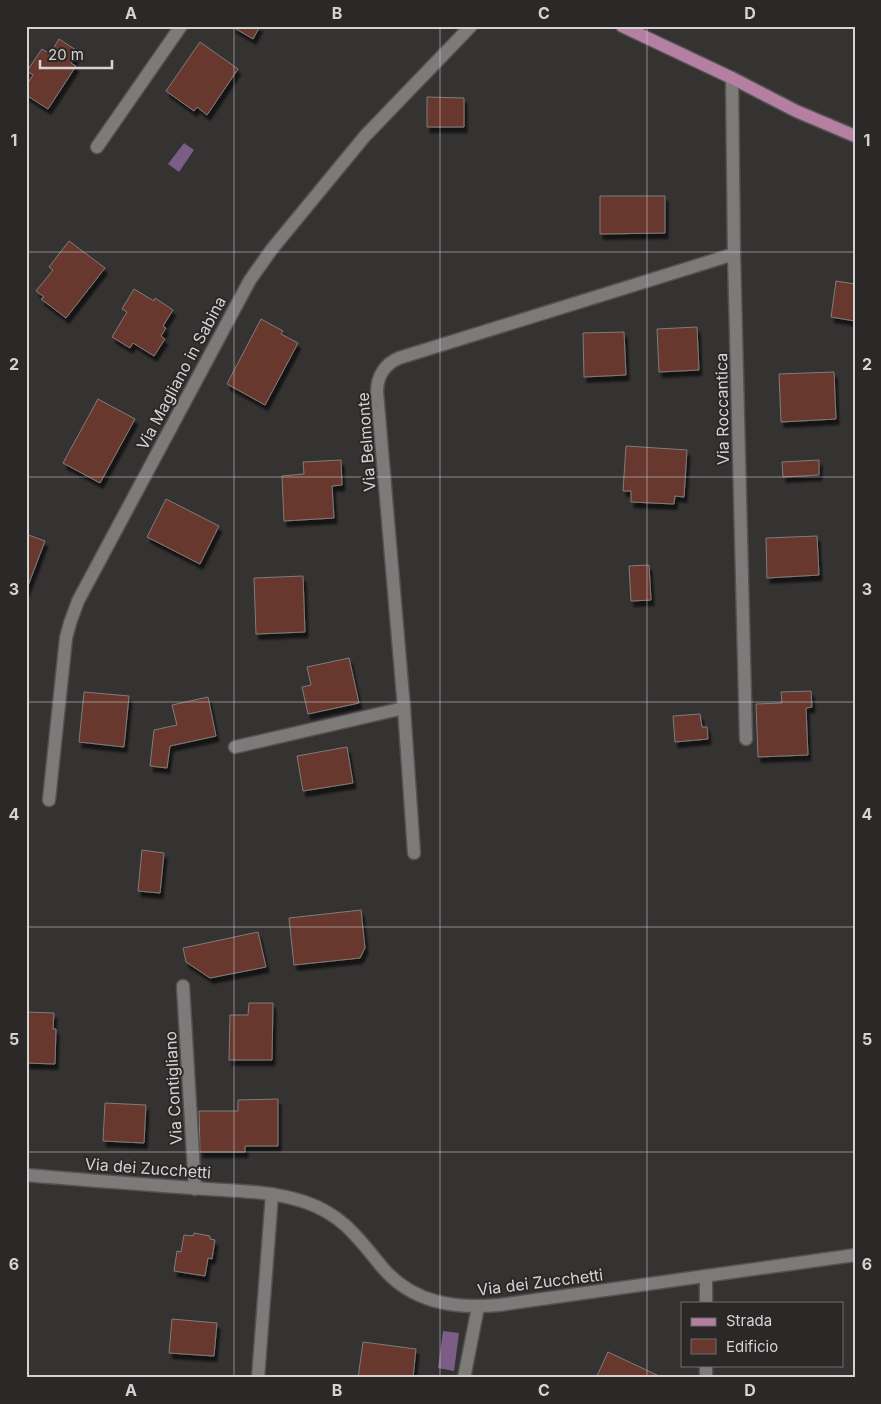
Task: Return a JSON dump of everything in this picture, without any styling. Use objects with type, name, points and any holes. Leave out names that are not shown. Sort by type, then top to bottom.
[{"type":"main road","points":[[622,26],[732,78],[796,111],[855,136]]},
{"type":"street","points":[[97,147],[181,26]]},
{"type":"street","name":"Via Magliano in Sabina","points":[[48,800],[66,638],[72,615],[233,309],[268,254],[365,136],[471,26]]},
{"type":"street","name":"Via Roccantica","points":[[732,78],[734,254],[746,739]]},
{"type":"street","name":"Via Belmonte","points":[[414,852],[404,708],[377,392],[379,378],[389,363],[398,358],[734,254]]},
{"type":"street","points":[[235,747],[404,708]]},
{"type":"street","name":"Via Contigliano","points":[[183,986],[196,1189]]},
{"type":"street","name":"Via dei Zucchetti","points":[[26,1175],[272,1194],[306,1202],[333,1215],[354,1233],[392,1278],[414,1294],[444,1304],[478,1307],[855,1255]]},
{"type":"street","points":[[258,1378],[272,1194]]},
{"type":"street","points":[[706,1276],[706,1302]]},
{"type":"street","points":[[464,1378],[478,1307]]},
{"type":"shaded area","points":[[184,143],[194,150],[179,172],[168,164]]},
{"type":"shaded area","points":[[443,1331],[459,1333],[454,1371],[438,1368]]},
{"type":"building","points":[[231,26],[260,26],[253,39]]},
{"type":"building","points":[[59,39],[79,52],[71,63],[76,66],[48,109],[26,95],[26,86],[33,75],[27,71],[42,49],[50,54]]},
{"type":"building","points":[[200,42],[238,69],[207,115],[197,107],[194,111],[166,91]]},
{"type":"building","points":[[427,97],[464,98],[464,127],[427,127]]},
{"type":"building","points":[[600,196],[665,196],[665,233],[600,234]]},
{"type":"building","points":[[69,241],[105,268],[66,318],[41,299],[44,297],[36,291],[53,270],[49,267]]},
{"type":"building","points":[[836,281],[855,284],[855,321],[831,317]]},
{"type":"building","points":[[134,289],[154,301],[155,298],[173,310],[163,326],[166,328],[161,336],[165,339],[154,356],[133,343],[130,348],[112,337],[127,312],[122,309]]},
{"type":"building","points":[[261,319],[283,331],[281,334],[298,343],[265,405],[227,384]]},
{"type":"building","points":[[697,327],[699,370],[659,372],[657,329]]},
{"type":"building","points":[[624,332],[626,375],[584,377],[583,333]]},
{"type":"building","points":[[834,372],[836,419],[781,422],[779,374]]},
{"type":"building","points":[[98,399],[135,419],[100,483],[63,463]]},
{"type":"building","points":[[626,446],[687,450],[684,497],[675,496],[674,504],[631,502],[631,491],[623,491]]},
{"type":"building","points":[[341,460],[342,485],[332,486],[334,518],[284,521],[282,476],[304,474],[303,462]]},
{"type":"building","points":[[819,460],[819,475],[783,477],[782,462]]},
{"type":"building","points":[[166,499],[219,526],[200,564],[147,537]]},
{"type":"building","points":[[26,534],[45,541],[26,591]]},
{"type":"building","points":[[817,536],[819,575],[767,578],[766,538]]},
{"type":"building","points":[[649,565],[651,600],[631,601],[629,566]]},
{"type":"building","points":[[303,576],[305,632],[256,634],[254,578]]},
{"type":"building","points":[[349,658],[359,703],[308,714],[302,687],[311,685],[307,667]]},
{"type":"building","points":[[811,691],[812,707],[806,708],[808,755],[758,757],[756,704],[782,703],[781,692]]},
{"type":"building","points":[[84,692],[129,696],[124,747],[79,742]]},
{"type":"building","points":[[208,697],[216,736],[170,746],[167,768],[150,766],[154,730],[177,725],[172,705]]},
{"type":"building","points":[[700,714],[702,727],[707,727],[708,739],[675,742],[673,716]]},
{"type":"building","points":[[347,747],[353,783],[303,791],[297,756]]},
{"type":"building","points":[[142,850],[164,853],[160,893],[138,891]]},
{"type":"building","points":[[361,910],[365,948],[360,958],[294,965],[289,918]]},
{"type":"building","points":[[258,932],[266,967],[210,978],[186,962],[183,948]]},
{"type":"building","points":[[249,1003],[273,1003],[272,1060],[229,1060],[230,1015],[248,1015]]},
{"type":"building","points":[[26,1012],[54,1013],[53,1029],[56,1029],[55,1064],[26,1063]]},
{"type":"building","points":[[278,1099],[278,1146],[245,1146],[245,1152],[200,1152],[199,1111],[238,1111],[238,1100]]},
{"type":"building","points":[[105,1103],[146,1105],[144,1143],[103,1141]]},
{"type":"building","points":[[194,1233],[210,1236],[210,1239],[215,1240],[212,1259],[208,1258],[205,1276],[174,1271],[177,1251],[181,1252],[184,1235],[193,1236]]},
{"type":"building","points":[[172,1319],[217,1323],[214,1356],[169,1353]]},
{"type":"building","points":[[363,1342],[416,1349],[413,1378],[358,1378]]},
{"type":"building","points":[[608,1352],[659,1376],[658,1378],[596,1378]]},
{"type":"building","points":[[795,1376],[795,1378],[735,1378],[735,1377]]}]
